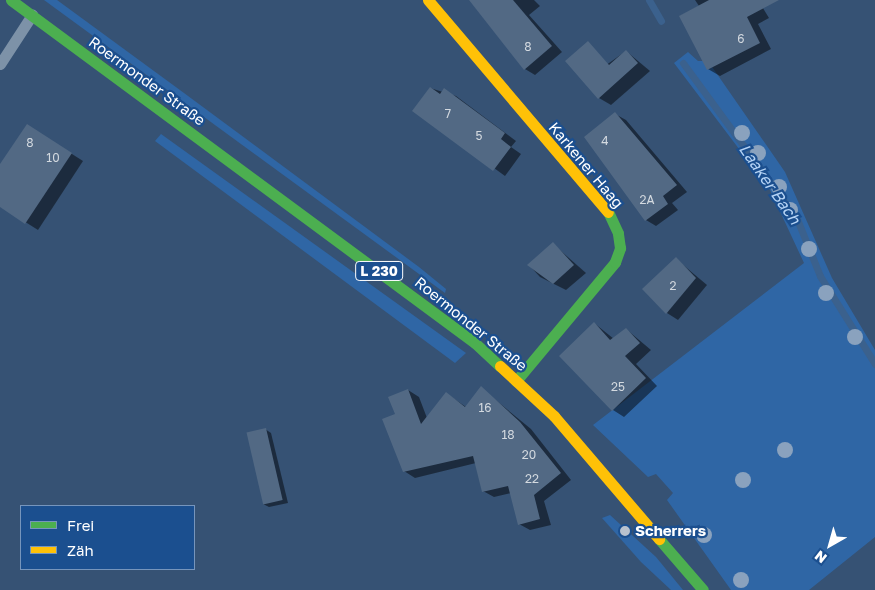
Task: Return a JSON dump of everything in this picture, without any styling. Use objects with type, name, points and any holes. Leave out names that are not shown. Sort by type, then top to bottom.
[{"type":"main road","name":"Roermonder Straße","points":[[12,0],[424,303],[516,380],[554,416],[704,590]]},
{"type":"main road","name":"Karkener Haag","points":[[428,0],[608,212],[618,233],[620,248],[616,262],[516,380]]},
{"type":"lane","points":[[0,64],[32,15]]},
{"type":"shaded area","points":[[44,0],[57,0],[419,267],[446,289],[445,293]]},
{"type":"shaded area","points":[[688,52],[698,61],[708,61],[785,172],[832,278],[875,350],[875,537],[809,590],[731,590],[667,500],[673,493],[656,474],[648,477],[593,425],[804,263],[770,190],[674,63]]},
{"type":"shaded area","points":[[161,134],[466,353],[455,363],[155,141]]},
{"type":"shaded area","points":[[610,515],[656,557],[683,590],[671,590],[641,562],[602,518]]},
{"type":"building","points":[[469,0],[513,0],[552,46],[524,70]]},
{"type":"building","points":[[709,0],[779,0],[747,17],[760,43],[707,70],[679,16]]},
{"type":"building","points":[[588,41],[609,65],[626,50],[638,63],[598,99],[565,61]]},
{"type":"building","points":[[430,87],[440,94],[444,88],[505,133],[501,139],[511,147],[493,171],[412,111]]},
{"type":"building","points":[[615,112],[677,185],[663,196],[668,204],[645,221],[584,137]]},
{"type":"building","points":[[27,124],[72,153],[25,224],[0,207],[0,164]]},
{"type":"building","points":[[553,242],[574,265],[553,284],[527,265]]},
{"type":"building","points":[[676,257],[696,278],[666,314],[642,289]]},
{"type":"building","points":[[594,322],[610,340],[626,328],[640,343],[625,356],[646,378],[612,411],[559,356]]},
{"type":"building","points":[[481,386],[520,422],[561,473],[534,495],[540,519],[518,525],[508,486],[482,492],[473,456],[403,472],[382,419],[395,414],[388,397],[408,389],[421,424],[446,392],[465,407]]},
{"type":"building","points":[[266,428],[283,500],[263,505],[247,432]]},
{"type":"waterway","name":"Laaker Bach","points":[[649,0],[661,21]]},
{"type":"waterway","name":"Laaker Bach","points":[[683,63],[797,219],[820,276],[875,364]]},
{"type":"traffic: fast","points":[[11,0],[475,343],[500,366]]},
{"type":"traffic: fast","points":[[516,381],[615,262],[620,248],[618,233],[608,212]]},
{"type":"traffic: fast","points":[[659,539],[703,590]]},
{"type":"traffic: slow","points":[[428,0],[608,212]]},
{"type":"traffic: slow","points":[[500,366],[554,416],[659,539]]},
{"type":"place","name":"Scherrers","points":[[625,531]]}]
